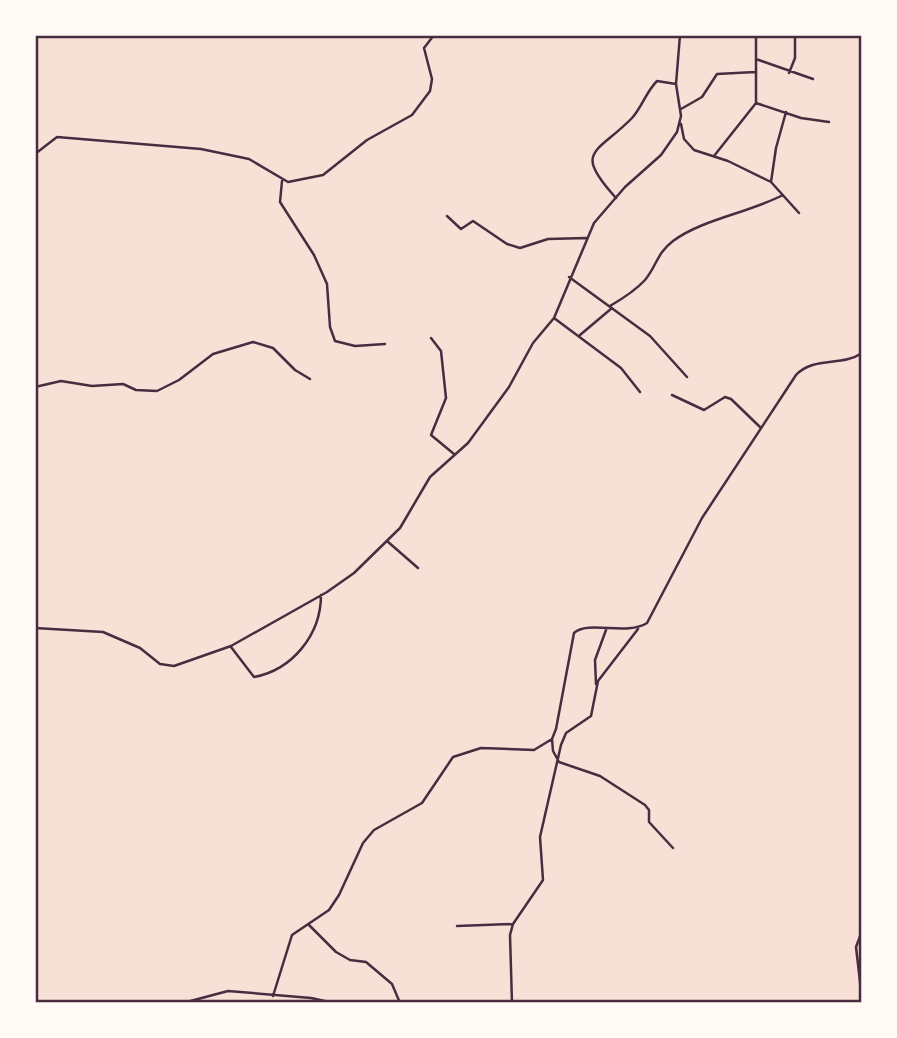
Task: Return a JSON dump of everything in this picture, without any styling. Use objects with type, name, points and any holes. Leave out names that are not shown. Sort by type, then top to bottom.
[{"type":"street","points":[[35,154],[49,140],[61,137],[191,147],[255,161],[282,181],[298,183],[323,175],[367,140],[412,115],[430,91],[432,71],[424,48],[434,35]]},
{"type":"street","points":[[680,35],[676,84],[681,124],[688,145],[771,182],[799,213]]},
{"type":"street","points":[[714,156],[756,103],[755,35]]},
{"type":"street","points":[[789,73],[795,58],[795,35]]},
{"type":"street","points":[[756,59],[789,73],[813,79]]},
{"type":"street","points":[[681,109],[702,97],[717,74],[757,72]]},
{"type":"street","points":[[616,198],[596,176],[591,165],[594,153],[634,115],[654,83],[661,80],[676,84]]},
{"type":"street","points":[[756,103],[830,122]]},
{"type":"street","points":[[771,182],[776,148],[786,112]]},
{"type":"street","points":[[35,628],[103,632],[140,648],[166,666],[231,646],[347,579],[409,516],[430,477],[468,443],[509,387],[533,343],[554,318],[594,223],[661,155],[681,124]]},
{"type":"street","points":[[282,181],[280,202],[314,254],[327,284],[330,327],[335,341],[355,346],[385,344]]},
{"type":"street","points":[[579,336],[644,281],[659,252],[675,240],[697,228],[738,215],[783,195]]},
{"type":"street","points":[[447,216],[461,229],[473,221],[507,244],[520,248],[548,239],[586,238]]},
{"type":"street","points":[[569,278],[650,336],[687,377]]},
{"type":"street","points":[[554,318],[621,368],[640,392]]},
{"type":"street","points":[[431,338],[441,351],[446,398],[431,435],[454,454]]},
{"type":"street","points":[[35,387],[61,381],[92,386],[123,384],[136,390],[158,391],[179,380],[213,354],[253,342],[273,348],[295,370],[310,379]]},
{"type":"street","points":[[596,688],[603,673],[638,628],[650,620],[693,532],[800,370],[862,354]]},
{"type":"street","points":[[672,395],[705,410],[725,397],[731,399],[760,427]]},
{"type":"street","points":[[387,541],[418,568]]},
{"type":"street","points":[[231,646],[254,677],[293,660],[308,640],[321,595]]},
{"type":"street","points":[[638,628],[583,628],[574,634],[552,739],[553,751],[559,762],[600,776],[642,802],[649,810],[649,822],[673,848]]},
{"type":"street","points":[[512,1003],[513,979],[509,943],[513,924],[529,905],[543,880],[540,837],[564,736],[591,716],[596,688],[595,660],[606,629]]},
{"type":"street","points":[[272,996],[292,935],[320,918],[339,895],[368,835],[422,803],[453,757],[481,748],[524,752],[534,750],[552,739]]},
{"type":"street","points":[[308,924],[336,952],[350,960],[364,960],[374,968],[392,984],[400,1003]]},
{"type":"street","points":[[457,926],[513,924]]},
{"type":"street","points":[[862,931],[856,941],[856,954],[862,999]]},
{"type":"street","points":[[276,990],[282,996]]},
{"type":"street","points":[[183,1003],[219,992],[334,1003]]}]
